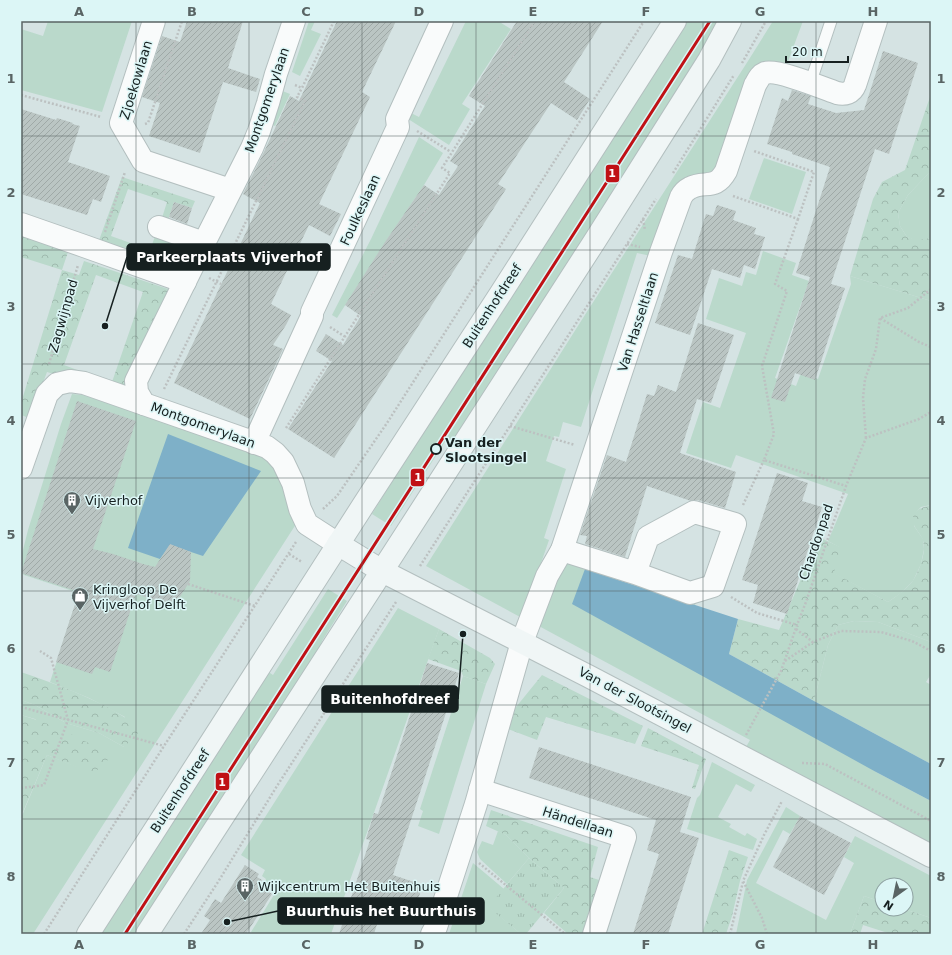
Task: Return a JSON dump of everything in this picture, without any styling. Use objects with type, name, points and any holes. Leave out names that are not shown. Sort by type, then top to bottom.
[{"type":"street","name":"Zjoekowlaan","points":[[142,161],[123,127],[154,21]]},
{"type":"street","name":"Montgomerylaan","points":[[294,21],[259,131],[136,381],[137,392],[150,406],[263,447],[275,453],[283,462],[293,482],[300,509],[308,524]]},
{"type":"street","name":"Foulkeslaan","points":[[263,447],[312,316],[312,312],[398,127],[397,118],[442,21]]},
{"type":"street","name":"Buitenhofdreef","points":[[88,934],[675,21]]},
{"type":"street","points":[[147,934],[596,239],[709,60],[730,21]]},
{"type":"street","name":"Van Hasseltlaan","points":[[522,642],[547,576],[562,550],[661,252],[681,197],[690,188],[713,184],[722,177],[726,171],[755,85],[762,75],[766,73],[777,73],[843,95],[851,92],[855,85],[876,21]]},
{"type":"street","points":[[142,161],[230,190]]},
{"type":"street","points":[[21,224],[185,282]]},
{"type":"street","points":[[158,227],[204,243]]},
{"type":"street","points":[[21,468],[47,394],[57,384],[70,381],[84,383],[150,406]]},
{"type":"street","points":[[562,550],[635,573],[690,593],[713,586],[735,524],[694,512],[648,537],[635,573]]},
{"type":"street","points":[[308,524],[338,544]]},
{"type":"street","name":"Van der Slootsingel","points":[[338,544],[382,571],[522,642],[794,773],[931,856]]},
{"type":"street","points":[[432,934],[436,927],[461,853],[522,642]]},
{"type":"street","name":"Händellaan","points":[[480,790],[625,837],[594,934]]},
{"type":"lane","points":[[810,84],[831,21]]},
{"type":"path","points":[[21,95],[123,127],[148,123],[182,21]]},
{"type":"path","points":[[150,406],[305,102],[297,97],[334,21]]},
{"type":"path","points":[[263,447],[450,173],[442,168],[535,21]]},
{"type":"path","points":[[44,934],[308,524],[337,496],[387,423],[644,21]]},
{"type":"path","points":[[739,68],[766,21]]},
{"type":"path","points":[[673,173],[735,74]]},
{"type":"path","points":[[276,76],[302,88]]},
{"type":"path","points":[[397,118],[451,152]]},
{"type":"path","points":[[734,145],[814,172],[775,284],[787,291],[762,366],[774,434],[735,524]]},
{"type":"path","name":"Zagwijnpad","points":[[57,384],[48,368],[91,249],[126,166],[131,161],[142,161]]},
{"type":"path","points":[[701,185],[798,219]]},
{"type":"path","points":[[184,934],[277,786],[409,584],[656,199]]},
{"type":"path","points":[[880,318],[908,308],[931,289]]},
{"type":"path","points":[[880,318],[919,342],[931,347]]},
{"type":"path","points":[[880,318],[876,349],[865,379],[863,398],[866,438],[919,419],[931,412]]},
{"type":"path","points":[[510,426],[595,451]]},
{"type":"path","name":"Chardonpad","points":[[756,716],[781,671],[846,486],[866,438]]},
{"type":"path","points":[[764,460],[846,486]]},
{"type":"path","points":[[337,496],[360,510]]},
{"type":"path","points":[[403,538],[428,554]]},
{"type":"path","points":[[188,584],[255,606]]},
{"type":"path","points":[[713,586],[757,613],[796,627],[813,642]]},
{"type":"path","points":[[784,662],[813,642],[841,632],[881,632],[912,641],[931,651]]},
{"type":"path","points":[[21,788],[44,785],[68,720],[51,658],[40,651]]},
{"type":"path","points":[[21,707],[164,746]]},
{"type":"path","points":[[730,934],[743,881],[794,773],[825,764],[931,821]]},
{"type":"path","points":[[461,853],[471,857],[564,934]]},
{"type":"path","points":[[743,881],[762,918],[767,934]]},
{"type":"green space","points":[[48,21],[132,21],[102,112],[21,90],[21,29],[43,36]]},
{"type":"green space","points":[[309,21],[315,21],[311,30],[321,34],[300,76],[292,72]]},
{"type":"green space","points":[[466,21],[498,21],[511,29],[462,104],[470,109],[449,145],[405,117],[407,111],[419,117]]},
{"type":"green space","points":[[683,21],[718,21],[711,31],[703,55],[453,444],[446,440],[391,526],[372,514],[396,475],[399,462]]},
{"type":"green space","points":[[773,21],[803,21],[786,67],[778,63],[720,170],[692,179],[651,256],[637,253],[581,427],[563,422],[559,437],[554,436],[546,461],[566,469],[544,538],[549,540],[522,618],[426,566]]},
{"type":"green space","points":[[280,90],[290,94],[275,126],[268,123]]},
{"type":"green space","points":[[931,94],[931,172],[908,195],[898,213],[900,226],[907,237],[918,240],[931,238],[931,301],[850,276],[873,199],[882,182],[905,170]]},
{"type":"green space","points":[[419,137],[443,153],[424,185],[337,318],[332,315],[371,239]]},
{"type":"green space","points":[[764,158],[806,172],[792,214],[749,199]]},
{"type":"green space","points":[[931,172],[931,238],[918,241],[907,237],[900,226],[898,213],[908,195]]},
{"type":"green space","points":[[122,177],[195,201],[192,208],[174,202],[167,223],[161,221],[167,202],[128,189],[111,236],[150,250],[157,231],[187,241],[193,252],[184,270],[98,243]]},
{"type":"green space","points":[[21,236],[68,252],[62,270],[21,257]]},
{"type":"green space","points":[[763,251],[796,263],[792,275],[809,281],[775,378],[796,386],[801,373],[818,379],[851,284],[850,276],[931,301],[931,505],[921,507],[916,512],[914,526],[923,539],[924,549],[921,564],[913,581],[901,593],[888,602],[833,573],[839,547],[828,541],[848,494],[736,455],[731,468],[686,453],[703,402],[720,408],[746,333],[706,319],[719,278],[742,286],[746,272],[756,275]]},
{"type":"green space","points":[[84,261],[171,290],[123,395],[112,382],[143,292],[96,275],[64,365],[80,371],[77,381],[47,372],[30,418],[21,415],[21,403],[62,270],[79,275]]},
{"type":"green space","points":[[72,394],[83,395],[260,455],[275,467],[298,521],[33,934],[21,934],[21,818],[47,755],[93,773],[35,719],[21,715],[21,700],[35,705],[66,723],[99,733],[124,747],[125,717],[89,698],[50,682],[79,593],[24,575],[21,572],[21,558],[28,530],[61,424]]},
{"type":"green space","points":[[931,505],[931,642],[878,622],[854,621],[838,625],[828,645],[814,701],[729,654],[738,619],[779,630],[810,558],[821,538],[840,547],[834,573],[888,602],[895,597],[912,582],[922,561],[924,543],[913,522],[913,516],[919,509]]},
{"type":"green space","points":[[574,559],[697,600],[695,605],[586,569],[876,772],[931,801],[931,845],[746,747],[750,740],[537,625],[560,568]]},
{"type":"green space","points":[[328,589],[347,601],[322,641],[319,655],[140,934],[97,934],[267,671],[273,675]]},
{"type":"green space","points":[[398,608],[439,629],[331,934],[253,934],[251,932],[277,890],[265,882],[266,879],[262,876],[265,870],[241,855]]},
{"type":"green space","points":[[854,621],[878,622],[931,642],[931,674],[926,682],[931,685],[931,764],[814,701],[828,645],[838,625]]},
{"type":"green space","points":[[439,629],[490,658],[495,664],[486,684],[463,676],[461,671],[428,659]]},
{"type":"green space","points":[[21,672],[100,703],[126,718],[140,731],[124,747],[99,733],[66,723],[35,705],[21,700]]},
{"type":"green space","points":[[542,675],[643,726],[635,744],[546,717],[537,740],[508,729],[512,712]]},
{"type":"green space","points":[[463,676],[486,684],[439,834],[418,826],[423,811],[420,809]]},
{"type":"green space","points":[[21,715],[68,732],[112,756],[93,774],[47,755],[23,812],[21,811]]},
{"type":"green space","points":[[648,728],[706,759],[695,789],[692,788],[699,765],[641,746]]},
{"type":"green space","points":[[712,762],[755,785],[751,792],[736,784],[718,817],[731,824],[729,827],[745,836],[747,833],[757,839],[753,850],[687,829],[697,798],[700,795]]},
{"type":"green space","points":[[786,807],[800,816],[790,834],[783,830],[756,883],[826,920],[854,863],[844,857],[855,836],[931,876],[931,918],[914,912],[914,877],[874,877],[874,899],[864,896],[850,934],[736,934],[747,880]]},
{"type":"green space","points":[[491,810],[598,847],[590,877],[599,880],[582,934],[568,934],[544,913],[564,888],[529,858],[506,835],[486,826]]},
{"type":"green space","points":[[498,831],[506,835],[529,858],[507,884],[480,859],[477,852],[482,841],[493,845]]},
{"type":"green space","points":[[729,850],[748,857],[740,881],[732,916],[726,934],[702,934]]},
{"type":"green space","points":[[529,858],[564,888],[526,934],[521,934],[488,907]]},
{"type":"green space","points":[[473,863],[504,889],[489,907],[521,934],[449,934]]},
{"type":"green space","points":[[864,896],[874,899],[874,917],[914,917],[914,912],[931,918],[931,934],[891,934],[863,925],[860,934],[850,934]]},
{"type":"water","points":[[168,434],[261,471],[203,556],[170,545],[160,559],[128,548]]},
{"type":"water","points":[[585,569],[738,619],[729,654],[931,764],[931,801],[572,604]]},
{"type":"building","points":[[187,21],[243,21],[228,68],[260,79],[256,92],[223,82],[200,153],[149,136],[160,103],[142,97],[162,36],[180,42]]},
{"type":"building","points":[[337,21],[396,21],[362,92],[370,97],[319,204],[341,214],[330,236],[309,225],[271,304],[291,315],[273,345],[283,349],[250,419],[174,383],[260,203],[243,194],[290,96],[299,101]]},
{"type":"building","points":[[517,21],[603,21],[564,82],[590,99],[577,120],[551,103],[498,184],[506,189],[334,458],[288,429],[332,361],[316,351],[326,334],[343,345],[361,316],[345,305],[385,242],[424,185],[439,195],[458,166],[450,161],[485,106],[469,96]]},
{"type":"building","points":[[883,51],[918,63],[889,154],[875,149],[831,284],[845,288],[815,380],[795,373],[785,402],[771,398],[810,277],[796,273],[830,167],[767,144],[782,98],[788,101],[792,90],[811,96],[808,104],[836,113],[864,110]]},
{"type":"building","points":[[21,109],[56,120],[57,118],[80,126],[68,162],[110,176],[101,202],[93,199],[87,215],[21,194]]},
{"type":"building","points":[[174,202],[192,208],[187,224],[169,217]]},
{"type":"building","points":[[717,205],[736,211],[733,220],[756,228],[754,234],[765,237],[755,269],[744,265],[740,278],[712,269],[690,335],[655,323],[678,255],[692,259],[706,214],[713,216]]},
{"type":"building","points":[[698,323],[734,335],[711,403],[697,399],[680,453],[736,472],[725,508],[698,500],[691,501],[647,486],[625,557],[585,544],[587,536],[580,535],[607,455],[626,462],[647,394],[654,396],[658,385],[676,392]]},
{"type":"building","name":"Vijverhof","points":[[77,401],[136,421],[93,549],[155,567],[170,544],[191,552],[190,581],[174,606],[136,594],[110,672],[95,667],[92,674],[56,662],[79,592],[21,573]]},
{"type":"building","points":[[777,473],[808,483],[802,501],[822,507],[787,614],[753,603],[758,585],[742,580]]},
{"type":"building","points":[[427,663],[459,673],[393,875],[423,885],[412,918],[382,908],[374,934],[339,934],[370,840],[366,839],[374,813],[378,814]]},
{"type":"building","points":[[539,747],[691,797],[680,832],[699,838],[668,934],[633,934],[659,854],[647,850],[656,820],[529,778]]},
{"type":"building","points":[[800,816],[851,843],[824,895],[773,867]]},
{"type":"building","name":"Wijkcentrum Het Buitenhuis","points":[[245,865],[259,874],[257,877],[262,880],[258,886],[272,894],[246,934],[201,934],[210,920],[204,916],[215,899],[221,903]]},
{"type":"transit line","name":"1","points":[[125,934],[710,21]]},
{"type":"place","name":"Parkeerplaats Vijverhof","points":[[105,326]]},
{"type":"place","name":"Van der Slootsingel","points":[[436,449]]},
{"type":"place","name":"Vijverhof","points":[[72,515]]},
{"type":"place","name":"Kringloop De Vijverhof Delft","points":[[80,611]]},
{"type":"place","name":"Buitenhofdreef","points":[[463,634]]},
{"type":"place","name":"Wijkcentrum Het Buitenhuis","points":[[245,901]]},
{"type":"place","name":"Buurthuis het Buurthuis","points":[[227,922]]}]
